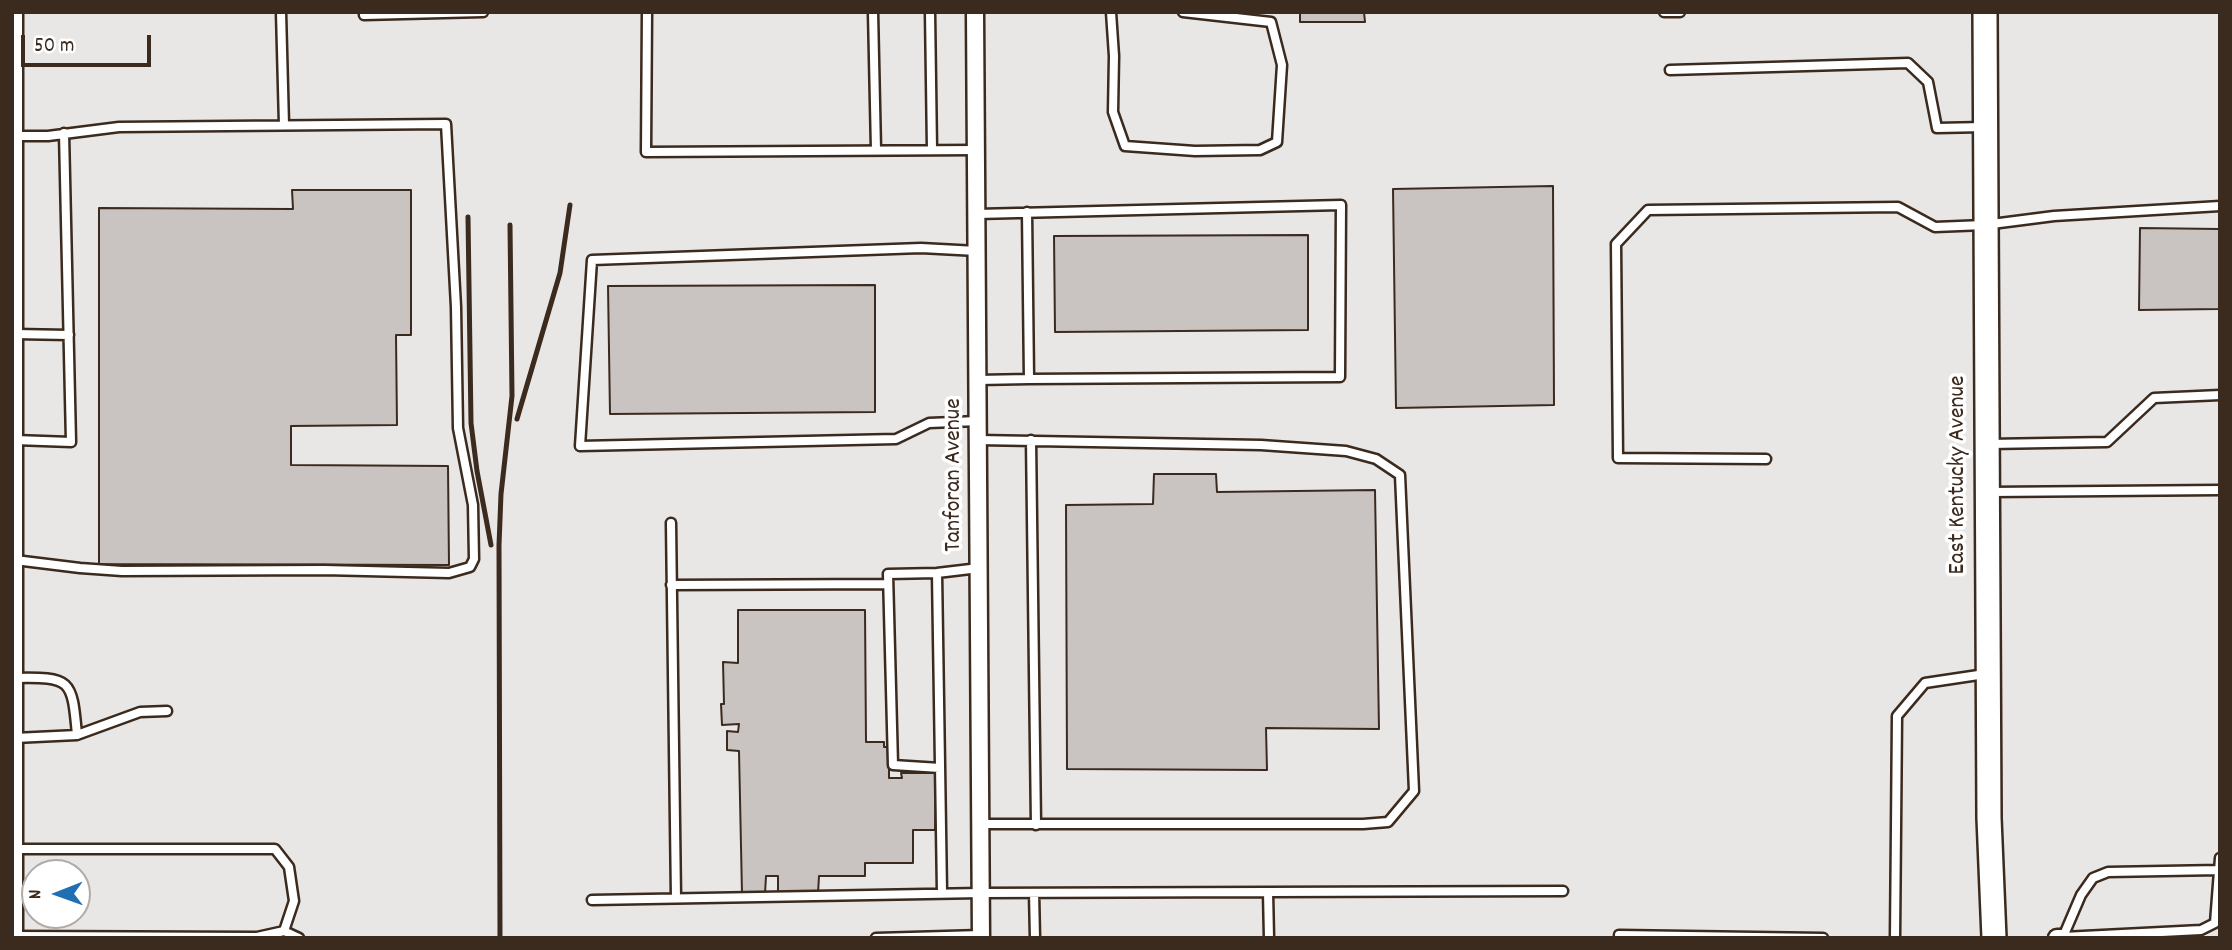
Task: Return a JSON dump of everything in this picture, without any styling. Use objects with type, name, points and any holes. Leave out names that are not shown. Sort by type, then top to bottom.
[{"type":"street","points":[[14,12],[14,937]]},
{"type":"street","name":"Tanforan Avenue","points":[[975,12],[981,937]]},
{"type":"street","name":"East Kentucky Avenue","points":[[1985,12],[1989,818],[1994,938]]},
{"type":"street","points":[[2057,938],[2063,938]]},
{"type":"lane","points":[[281,12],[284,125]]},
{"type":"lane","points":[[364,12],[365,15],[378,15],[482,12]]},
{"type":"lane","points":[[647,12],[646,152],[976,150]]},
{"type":"lane","points":[[873,12],[876,150]]},
{"type":"lane","points":[[930,12],[932,150]]},
{"type":"lane","points":[[1111,12],[1113,112],[1125,146],[1195,151],[1260,150],[1277,142],[1282,65],[1271,22],[1183,12]]},
{"type":"lane","points":[[1664,12],[1680,12]]},
{"type":"lane","points":[[1670,70],[1908,63],[1928,82],[1937,128],[1984,127]]},
{"type":"lane","points":[[15,136],[119,127],[446,124],[456,307],[458,428],[472,505],[474,559],[470,568],[449,573],[324,570],[122,571],[15,560]]},
{"type":"lane","points":[[15,440],[71,442],[64,133]]},
{"type":"lane","points":[[977,214],[1341,205],[1340,377],[978,380]]},
{"type":"lane","points":[[1766,459],[1618,458],[1616,243],[1648,210],[1898,207],[1935,227],[1984,225],[2054,216],[2220,206]]},
{"type":"lane","points":[[1027,212],[1029,379]]},
{"type":"lane","points":[[977,251],[921,248],[592,260],[580,446],[896,439],[929,423],[978,421]]},
{"type":"lane","points":[[15,334],[69,335]]},
{"type":"lane","points":[[1986,444],[2108,442],[2154,398],[2220,395]]},
{"type":"lane","points":[[978,440],[1261,445],[1346,451],[1376,459],[1400,475],[1414,790],[1388,822],[1363,824],[981,824]]},
{"type":"lane","points":[[1031,440],[1036,825]]},
{"type":"lane","points":[[1987,492],[2220,490]]},
{"type":"lane","points":[[671,523],[676,898]]},
{"type":"lane","points":[[940,768],[893,765],[888,573],[937,573],[979,568]]},
{"type":"lane","points":[[937,573],[942,893]]},
{"type":"lane","points":[[671,585],[888,584]]},
{"type":"lane","points":[[1895,938],[1897,716],[1925,683],[1988,673]]},
{"type":"lane","points":[[14,678],[56,678],[68,685],[74,703],[77,735]]},
{"type":"lane","points":[[15,738],[77,735],[140,712],[167,711]]},
{"type":"lane","points":[[15,849],[275,849],[289,867],[294,901],[284,931]]},
{"type":"lane","points":[[2219,870],[2108,872],[2093,878],[2081,895],[2063,938],[2201,930],[2215,923],[2220,858]]},
{"type":"lane","points":[[592,900],[1034,892],[1563,891]]},
{"type":"lane","points":[[1034,892],[1035,938]]},
{"type":"lane","points":[[1268,892],[1269,938]]},
{"type":"lane","points":[[14,937],[257,937],[284,931],[299,938]]},
{"type":"lane","points":[[1619,935],[1823,938]]},
{"type":"lane","points":[[876,938],[981,937]]},
{"type":"shaded area","points":[[12,12],[2220,12],[2220,938],[12,938]]},
{"type":"building","points":[[1300,12],[1364,12],[1365,22],[1300,22]]},
{"type":"building","points":[[1553,186],[1554,405],[1396,408],[1393,189]]},
{"type":"building","points":[[292,190],[411,190],[411,335],[396,335],[397,425],[291,426],[291,465],[448,466],[449,565],[99,564],[99,208],[293,209]]},
{"type":"building","points":[[2140,228],[2219,229],[2220,309],[2139,310]]},
{"type":"building","points":[[1308,235],[1308,330],[1055,332],[1054,236]]},
{"type":"building","points":[[875,285],[875,412],[610,414],[608,286]]},
{"type":"building","points":[[1154,474],[1216,474],[1217,492],[1375,490],[1379,729],[1266,728],[1267,770],[1067,769],[1066,505],[1153,504]]},
{"type":"building","points":[[738,610],[865,610],[866,742],[884,742],[884,747],[889,747],[889,778],[902,778],[901,773],[936,773],[935,830],[913,830],[913,863],[865,863],[865,876],[819,876],[818,894],[778,894],[778,876],[766,876],[765,894],[742,894],[739,751],[727,750],[727,731],[738,732],[739,724],[722,725],[721,704],[724,704],[723,662],[738,663]]},
{"type":"railway","points":[[517,419],[560,273],[570,205]]},
{"type":"railway","points":[[468,217],[471,423],[491,545]]},
{"type":"railway","points":[[500,938],[499,545],[501,494],[512,396],[510,225]]}]
